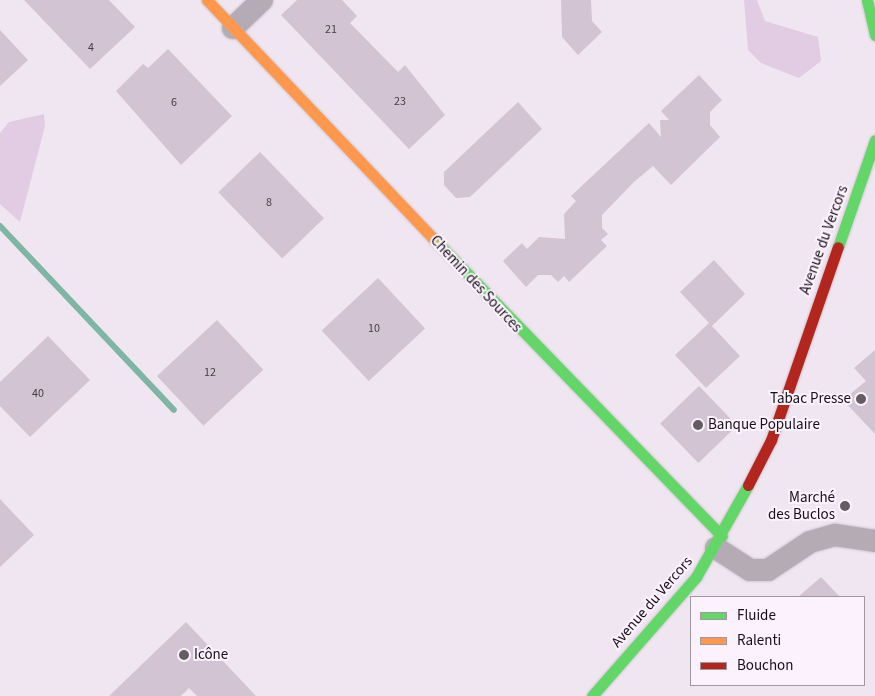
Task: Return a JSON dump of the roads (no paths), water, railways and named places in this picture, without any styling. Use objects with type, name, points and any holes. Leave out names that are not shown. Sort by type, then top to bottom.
[{"type":"street","name":"Chemin des Sources","points":[[207,0],[679,496],[719,542]]},
{"type":"street","points":[[233,28],[262,0]]},
{"type":"street","points":[[867,0],[875,35]]},
{"type":"street","name":"Avenue du Vercors","points":[[592,696],[696,577],[719,542],[754,469],[771,440],[798,370],[799,350],[875,140]]},
{"type":"street","name":"Avenue du Vercors","points":[[767,410],[785,367],[799,350]]},
{"type":"street","name":"Avenue du Vercors","points":[[754,469],[757,436]]},
{"type":"street","points":[[719,542],[750,570],[768,570],[810,542],[834,535],[875,541]]},
{"type":"waterway","points":[[0,226],[174,410]]},
{"type":"place","name":"Tabac Presse","points":[[861,399]]},
{"type":"place","name":"Banque Populaire","points":[[698,425]]},
{"type":"place","name":"Marché des Buclos","points":[[845,506]]},
{"type":"place","name":"Icône","points":[[184,655]]}]
